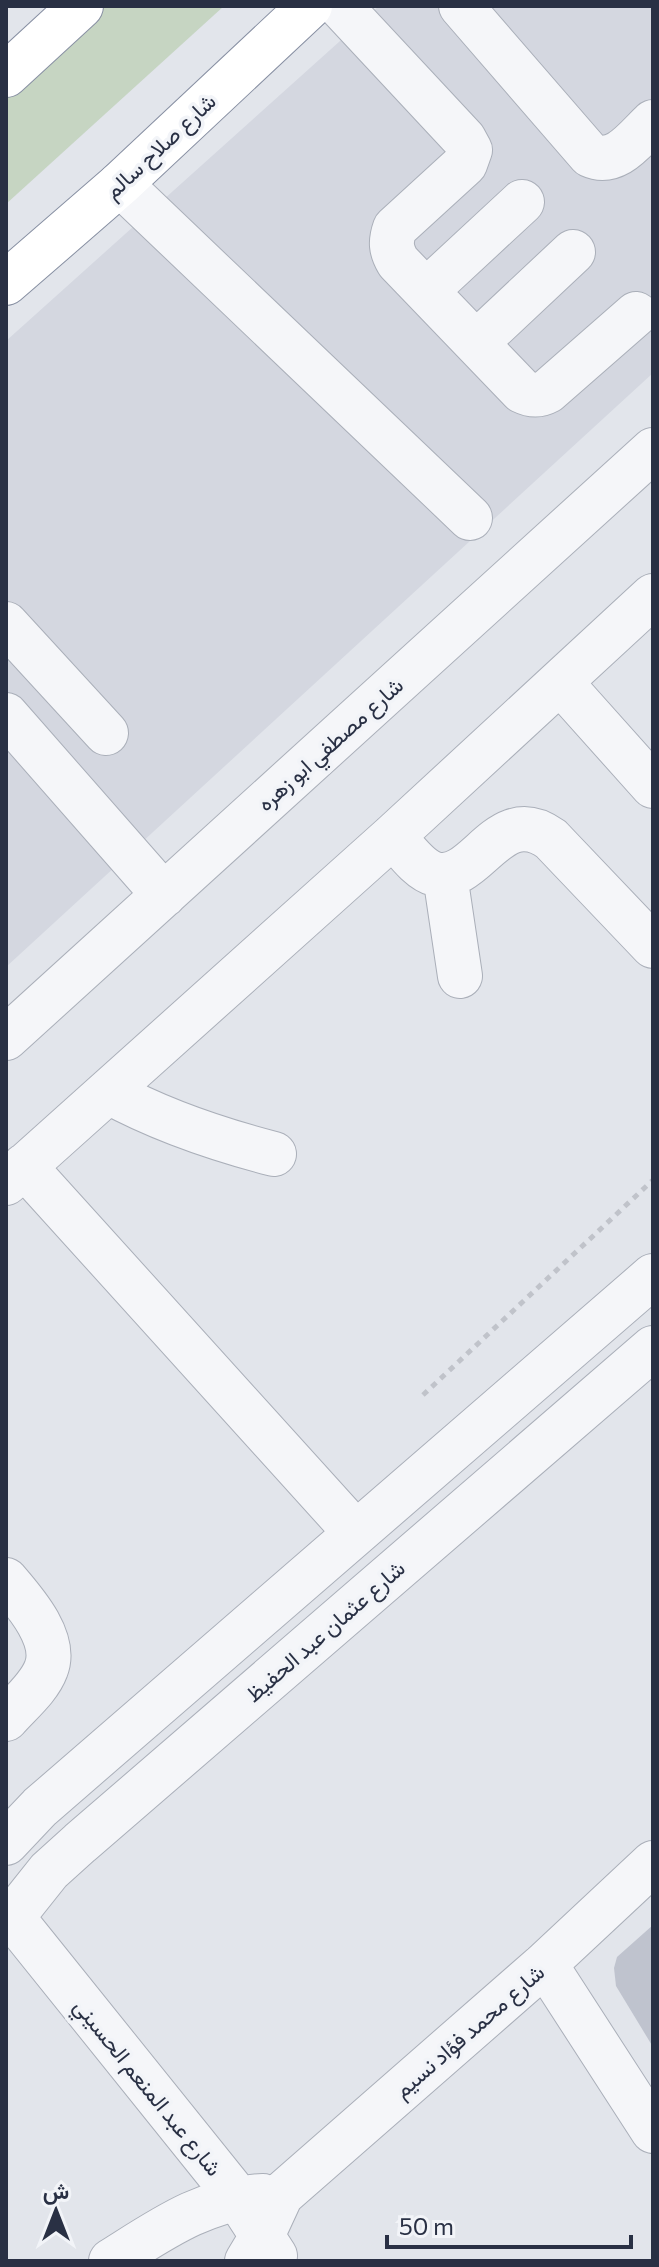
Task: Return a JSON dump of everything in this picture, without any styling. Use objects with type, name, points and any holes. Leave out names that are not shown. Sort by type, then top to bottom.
[{"type":"highway","points":[[6,75],[81,6]]},
{"type":"highway","name":"شارع صلاح سالم","points":[[6,283],[120,184],[310,6]]},
{"type":"street","points":[[340,6],[464,139],[470,150],[465,164],[395,228],[391,240],[392,252],[398,262],[522,391],[535,396],[542,395],[636,314]]},
{"type":"street","points":[[461,6],[590,155],[598,158],[615,156],[653,122]]},
{"type":"street","points":[[120,184],[470,518]]},
{"type":"street","points":[[426,291],[522,202]]},
{"type":"street","points":[[476,343],[573,252]]},
{"type":"street","name":"شارع مصطفي ابو زهره","points":[[6,1038],[653,450]]},
{"type":"street","points":[[356,1533],[15,1174],[393,836],[653,596]]},
{"type":"street","points":[[6,624],[106,733]]},
{"type":"street","points":[[560,682],[653,786]]},
{"type":"street","points":[[6,715],[164,895]]},
{"type":"street","points":[[393,836],[432,874],[445,875],[462,867],[508,832],[537,829],[551,839],[653,946]]},
{"type":"street","points":[[445,875],[460,976]]},
{"type":"street","points":[[109,1092],[152,1115],[193,1131],[274,1154]]},
{"type":"street","points":[[6,1843],[40,1807],[653,1276]]},
{"type":"street","name":"شارع عثمان عبد الحفيظ","points":[[9,1921],[49,1871],[80,1843],[653,1348]]},
{"type":"street","points":[[6,1580],[31,1610],[49,1648],[47,1669],[6,1719]]},
{"type":"street","name":"شارع محمد فؤاد نسيم","points":[[262,2253],[281,2195],[545,1964],[653,1863]]},
{"type":"street","name":"شارع عبد المنعم الحسيني","points":[[9,1921],[237,2197],[262,2253]]},
{"type":"street","points":[[545,1964],[653,2131]]},
{"type":"street","points":[[111,2261],[177,2219],[237,2197],[281,2195]]},
{"type":"path","points":[[423,1395],[653,1180]]},
{"type":"shaded area","points":[[379,6],[653,6],[653,373],[6,967],[6,341]]},
{"type":"green space","points":[[104,6],[224,6],[6,204],[6,92]]},
{"type":"building","points":[[653,1925],[653,2047],[616,1986],[614,1968],[617,1957]]}]
